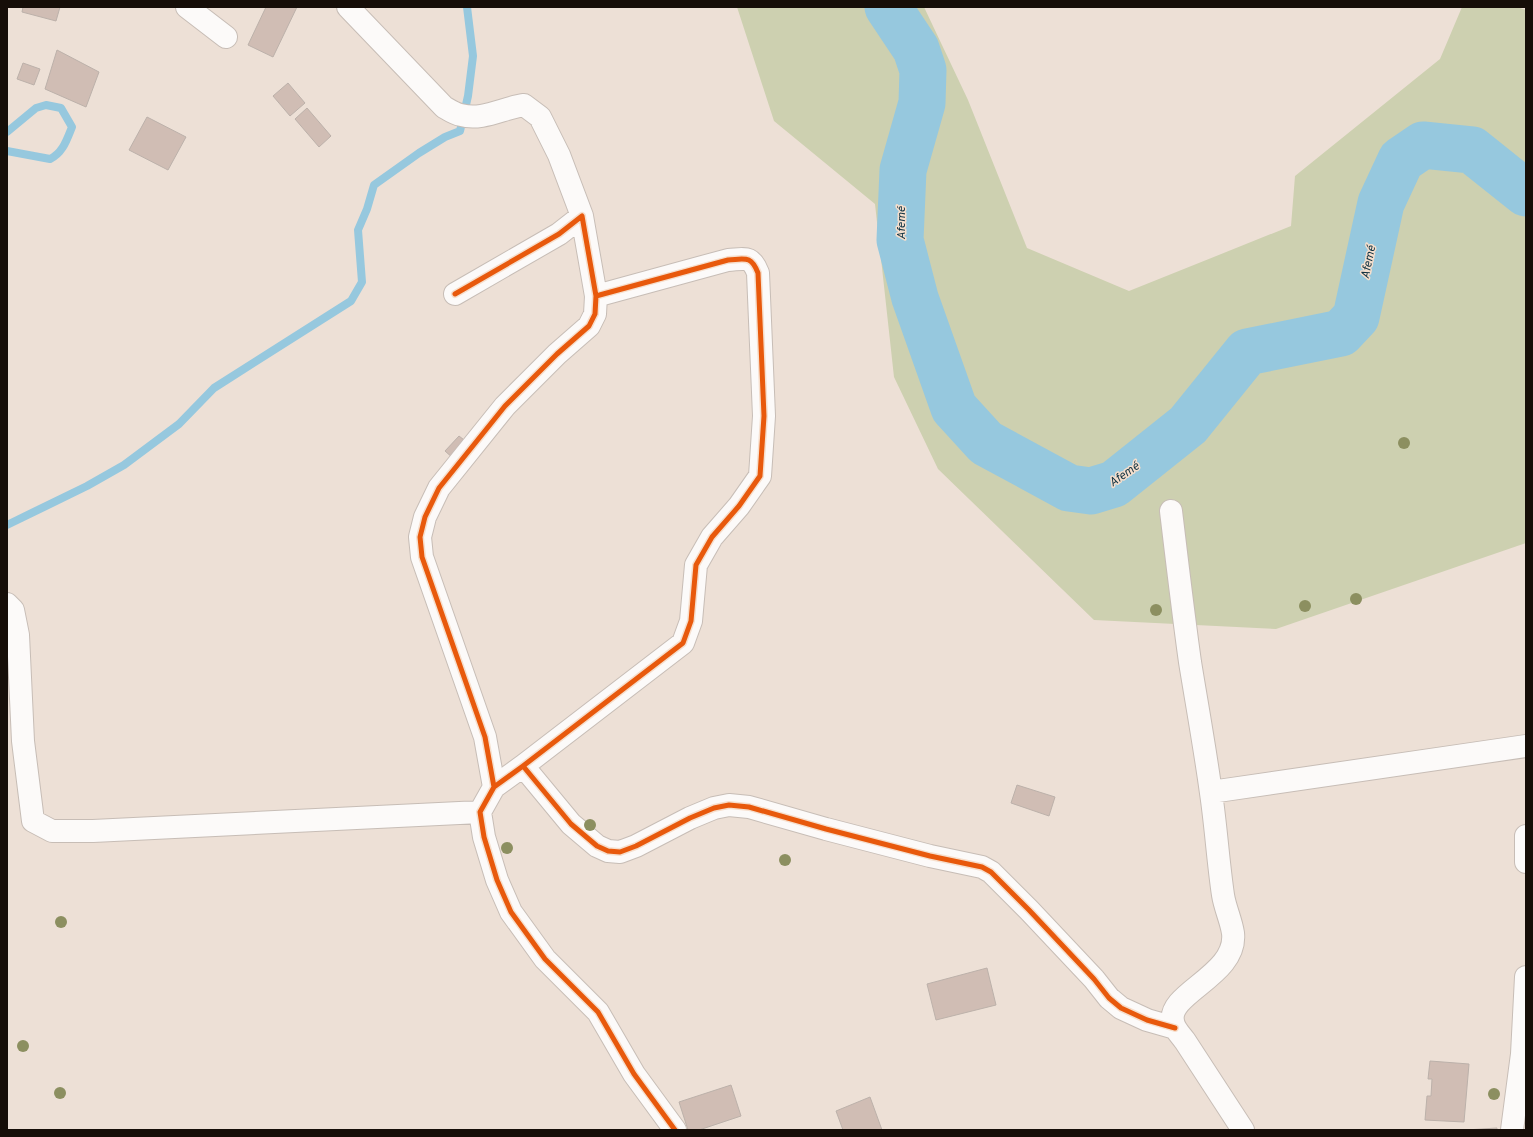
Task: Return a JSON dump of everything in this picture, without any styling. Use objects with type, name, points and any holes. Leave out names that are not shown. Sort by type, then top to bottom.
[{"type":"street","points":[[187,7],[226,36]]},
{"type":"street","points":[[348,7],[444,107],[461,115],[478,117],[510,107],[524,105],[540,117],[559,155],[582,216],[596,296],[595,314],[589,326],[557,354],[505,406],[439,488],[425,517],[420,537],[422,557],[485,736],[494,787]]},
{"type":"street","points":[[455,294],[559,234],[582,216]]},
{"type":"street","points":[[596,296],[728,260],[747,258],[754,263],[758,273],[764,416],[760,476],[739,506],[712,537],[696,565],[691,621],[683,642],[494,787],[480,812],[484,837],[497,880],[511,912],[545,959],[598,1012],[634,1074],[675,1130]]},
{"type":"street","points":[[1171,511],[1190,661],[1211,792],[1223,897],[1233,934],[1229,956],[1219,968],[1178,1002],[1173,1010],[1172,1019],[1175,1028],[1243,1130]]},
{"type":"street","points":[[7,604],[13,610],[18,635],[23,741],[33,821],[52,831],[101,831],[480,812]]},
{"type":"street","points":[[1211,792],[1526,746]]},
{"type":"street","points":[[523,766],[571,824],[597,846],[608,851],[620,852],[636,846],[690,818],[714,808],[729,805],[749,807],[930,856],[982,866],[991,872],[1029,910],[1094,978],[1109,998],[1121,1008],[1147,1020],[1175,1028]]},
{"type":"street","points":[[1526,836],[1526,862]]},
{"type":"street","points":[[1512,1130],[1522,1054],[1526,977]]},
{"type":"green space","points":[[737,7],[924,7],[968,100],[1027,248],[1129,291],[1291,226],[1295,176],[1440,59],[1462,7],[1517,7],[1526,10],[1526,543],[1276,629],[1094,620],[938,469],[894,377],[875,204],[774,121]]},
{"type":"building","points":[[23,7],[60,7],[56,21],[22,12]]},
{"type":"building","points":[[266,7],[297,7],[273,57],[248,45]]},
{"type":"building","points":[[57,50],[99,72],[86,107],[45,89]]},
{"type":"building","points":[[23,63],[40,69],[34,85],[17,79]]},
{"type":"building","points":[[288,83],[305,103],[290,116],[273,96]]},
{"type":"building","points":[[307,108],[331,136],[319,147],[295,119]]},
{"type":"building","points":[[147,117],[186,137],[168,170],[129,150]]},
{"type":"building","points":[[459,436],[468,443],[454,459],[445,451]]},
{"type":"building","points":[[1017,785],[1055,797],[1049,816],[1011,803]]},
{"type":"building","points":[[987,968],[996,1005],[936,1020],[927,984]]},
{"type":"building","points":[[1430,1061],[1469,1064],[1464,1122],[1425,1120],[1427,1096],[1431,1096],[1432,1079],[1428,1079]]},
{"type":"building","points":[[731,1085],[741,1116],[699,1130],[688,1130],[679,1102]]},
{"type":"building","points":[[870,1097],[882,1130],[843,1130],[836,1111]]},
{"type":"building","points":[[1497,1128],[1497,1130],[1466,1130]]},
{"type":"waterway","points":[[7,525],[87,486],[124,465],[179,424],[214,388],[351,301],[362,282],[358,230],[367,209],[374,185],[419,153],[445,137],[460,131],[468,96],[473,56],[467,7]]},
{"type":"waterway","name":"Afemé","points":[[888,7],[916,49],[923,70],[922,103],[903,170],[900,240],[915,298],[954,408],[986,443],[1069,488],[1091,491],[1114,484],[1188,425],[1247,352],[1341,333],[1356,317],[1381,203],[1401,160],[1423,145],[1472,150],[1526,193]]},
{"type":"waterway","points":[[7,132],[36,108],[46,105],[61,108],[72,127],[61,149],[50,159],[7,151]]},
{"type":"cycle path","points":[[455,294],[559,234],[582,216],[596,296],[595,314],[589,326],[557,354],[505,406],[439,488],[425,517],[420,537],[422,557],[485,737],[494,787],[480,812],[484,837],[497,880],[511,912],[545,959],[598,1012],[634,1074],[675,1130]]},
{"type":"cycle path","points":[[523,766],[683,643],[691,621],[696,565],[712,537],[739,506],[760,476],[764,416],[758,273],[753,263],[747,259],[728,260],[596,296]]},
{"type":"cycle path","points":[[494,787],[523,766],[571,824],[597,846],[608,851],[620,852],[636,846],[690,818],[714,808],[729,805],[749,807],[930,856],[982,867],[991,872],[1029,910],[1094,979],[1109,998],[1121,1008],[1147,1020],[1175,1028]]}]
